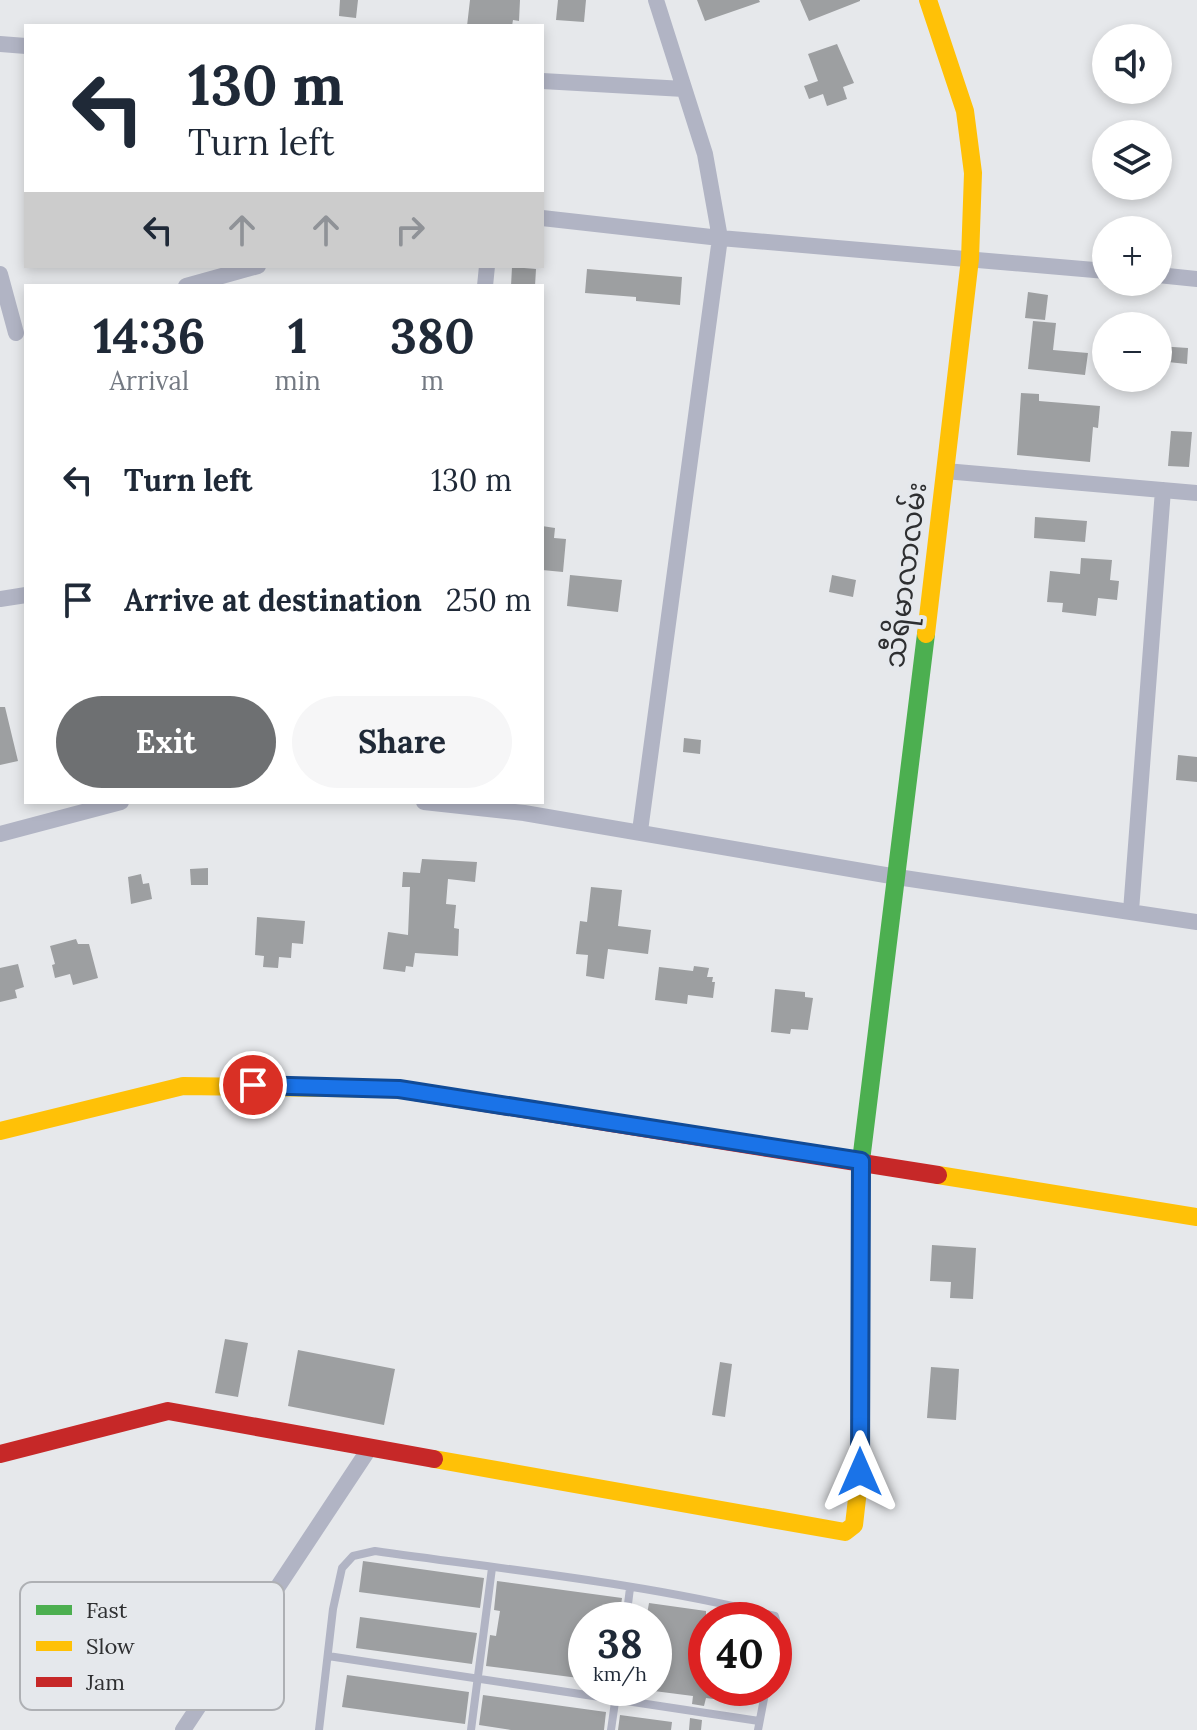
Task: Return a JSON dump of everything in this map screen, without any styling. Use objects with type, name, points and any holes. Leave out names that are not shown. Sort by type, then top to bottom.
[{"type":"street","points":[[640,831],[720,238],[705,154],[656,0]]},
{"type":"street","name":"သီရိမာလာလမ်း","points":[[0,1454],[168,1411],[845,1532],[854,1525],[860,1472],[861,1161],[970,259],[973,173],[965,111],[928,0]]},
{"type":"street","points":[[0,44],[24,46]]},
{"type":"street","points":[[544,81],[684,89]]},
{"type":"street","points":[[544,218],[720,238],[1092,270]]},
{"type":"street","points":[[193,284],[251,268]]},
{"type":"street","points":[[0,274],[14,333]]},
{"type":"street","points":[[1172,276],[1197,279]]},
{"type":"street","points":[[945,471],[1197,493]]},
{"type":"street","points":[[1131,911],[1163,490]]},
{"type":"street","points":[[0,599],[24,595]]},
{"type":"street","points":[[0,834],[113,804]]},
{"type":"street","points":[[443,804],[640,831],[897,877],[1197,922]]},
{"type":"street","points":[[0,1131],[183,1086],[399,1089],[1197,1217]]},
{"type":"street","points":[[281,1582],[369,1449]]},
{"type":"street","points":[[183,1730],[196,1710]]},
{"type":"lane","points":[[319,1730],[342,1568],[353,1556],[375,1551],[630,1588],[702,1602]]},
{"type":"lane","points":[[471,1730],[492,1568]]},
{"type":"lane","points":[[628,1602],[630,1588]]},
{"type":"lane","points":[[328,1656],[568,1691]]},
{"type":"lane","points":[[611,1730],[614,1706]]},
{"type":"lane","points":[[654,1706],[759,1725]]},
{"type":"building","points":[[340,0],[358,0],[356,18],[339,16]]},
{"type":"building","points":[[470,0],[520,0],[519,21],[513,20],[512,24],[467,24]]},
{"type":"building","points":[[558,0],[586,0],[584,22],[556,20]]},
{"type":"building","points":[[697,0],[759,0],[760,2],[705,21]]},
{"type":"building","points":[[800,0],[860,0],[860,1],[809,21]]},
{"type":"building","points":[[837,44],[854,83],[843,87],[847,99],[827,106],[823,94],[809,99],[804,86],[818,81],[808,54]]},
{"type":"building","points":[[512,268],[536,269],[535,284],[511,284]]},
{"type":"building","points":[[587,269],[682,277],[680,305],[636,301],[636,297],[585,293]]},
{"type":"building","points":[[1028,292],[1048,295],[1045,320],[1025,318]]},
{"type":"building","points":[[1033,321],[1056,323],[1053,350],[1088,353],[1085,375],[1028,369]]},
{"type":"building","points":[[1172,347],[1188,348],[1187,364],[1172,362]]},
{"type":"building","points":[[1021,393],[1039,394],[1039,401],[1100,406],[1098,428],[1093,427],[1090,462],[1017,455]]},
{"type":"building","points":[[1171,431],[1192,432],[1189,467],[1168,466]]},
{"type":"building","points":[[1035,517],[1087,521],[1085,542],[1034,538]]},
{"type":"building","points":[[544,526],[555,528],[554,538],[566,539],[563,572],[544,570]]},
{"type":"building","points":[[1081,558],[1112,560],[1110,580],[1119,581],[1117,600],[1098,598],[1096,616],[1062,612],[1063,603],[1047,602],[1050,571],[1080,574]]},
{"type":"building","points":[[570,575],[622,580],[618,612],[567,606]]},
{"type":"building","points":[[832,575],[856,580],[853,597],[829,592]]},
{"type":"building","points":[[0,707],[5,707],[18,761],[0,765]]},
{"type":"building","points":[[684,738],[701,740],[700,754],[683,752]]},
{"type":"building","points":[[1178,755],[1197,757],[1197,782],[1176,780]]},
{"type":"building","points":[[422,859],[477,862],[475,882],[448,879],[446,904],[456,905],[454,928],[459,929],[458,956],[415,953],[413,967],[406,966],[405,972],[383,969],[388,932],[408,935],[410,887],[402,887],[403,872],[420,873]]},
{"type":"building","points":[[208,868],[208,885],[191,885],[190,869]]},
{"type":"building","points":[[141,874],[143,884],[149,883],[152,899],[131,904],[128,877]]},
{"type":"building","points":[[591,887],[622,890],[618,926],[651,930],[648,954],[608,949],[604,979],[586,976],[588,955],[576,954],[580,921],[587,922]]},
{"type":"building","points":[[257,917],[305,921],[303,944],[292,943],[291,958],[279,957],[278,968],[263,967],[264,956],[255,955]]},
{"type":"building","points":[[76,939],[78,944],[89,944],[98,978],[73,985],[70,974],[55,978],[50,946]]},
{"type":"building","points":[[18,964],[24,987],[15,990],[17,998],[0,1002],[0,968]]},
{"type":"building","points":[[694,966],[709,968],[707,977],[713,977],[712,982],[715,982],[713,998],[688,995],[687,1004],[655,1000],[659,967],[693,971]]},
{"type":"building","points":[[775,989],[805,992],[805,997],[813,998],[808,1030],[791,1029],[790,1034],[771,1032]]},
{"type":"building","points":[[932,1245],[976,1248],[973,1299],[950,1298],[951,1282],[930,1281]]},
{"type":"building","points":[[225,1339],[248,1343],[238,1397],[215,1393]]},
{"type":"building","points":[[298,1350],[395,1369],[384,1425],[288,1406]]},
{"type":"building","points":[[720,1362],[732,1364],[725,1417],[712,1415]]},
{"type":"building","points":[[931,1367],[959,1369],[956,1420],[927,1418]]},
{"type":"building","points":[[363,1561],[484,1578],[480,1608],[359,1592]]},
{"type":"building","points":[[497,1581],[622,1598],[621,1602],[568,1602],[568,1677],[486,1666],[490,1635],[496,1636],[500,1611],[494,1610]]},
{"type":"building","points":[[672,1606],[688,1608],[688,1695],[672,1693]]},
{"type":"building","points":[[360,1617],[477,1633],[472,1664],[356,1648]]},
{"type":"building","points":[[347,1675],[469,1692],[465,1724],[342,1707]]},
{"type":"building","points":[[483,1695],[606,1712],[604,1730],[511,1730],[479,1725]]},
{"type":"building","points":[[620,1715],[672,1722],[671,1730],[618,1730]]},
{"type":"building","points":[[690,1718],[702,1720],[701,1730],[689,1730]]},
{"type":"traffic: fast","points":[[861,1300],[861,1161],[926,634]]},
{"type":"traffic: slow","points":[[926,634],[970,259],[973,173],[965,111],[928,0]]},
{"type":"traffic: slow","points":[[0,1131],[183,1086],[399,1089],[415,1092]]},
{"type":"traffic: slow","points":[[938,1175],[1197,1217]]},
{"type":"traffic: slow","points":[[434,1459],[845,1532],[854,1525],[860,1472],[861,1300]]},
{"type":"traffic: jam","points":[[415,1092],[938,1175]]},
{"type":"traffic: jam","points":[[0,1454],[168,1411],[434,1459]]},
{"type":"route","points":[[253,1085],[399,1089],[861,1161],[860,1472]]}]
